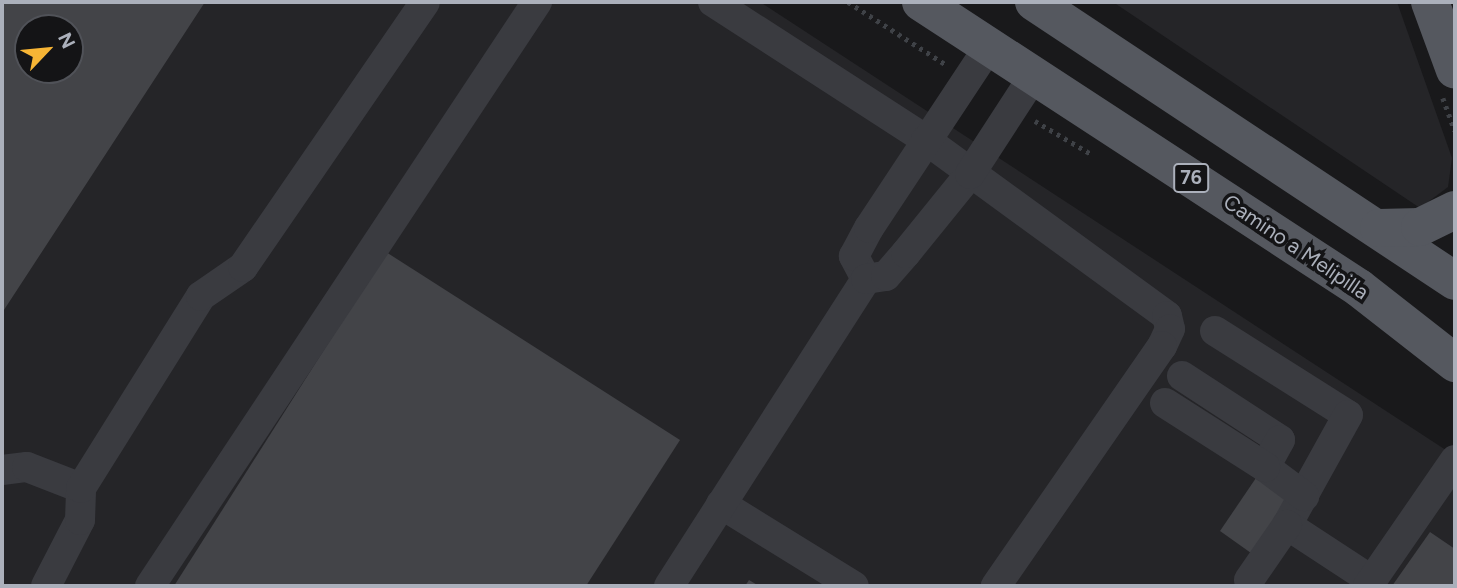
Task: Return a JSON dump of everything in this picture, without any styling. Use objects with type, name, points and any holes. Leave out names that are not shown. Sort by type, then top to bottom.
[{"type":"main road","name":"Camino a Melipilla","points":[[921,2],[1033,78],[1359,288],[1455,363]]},
{"type":"main road","points":[[1430,2],[1455,70]]},
{"type":"main road","points":[[1057,8],[1455,281]]},
{"type":"main road","points":[[1379,228],[1420,227],[1455,211]]},
{"type":"lane","points":[[46,586],[80,520],[81,488],[201,296],[243,267],[425,2]]},
{"type":"lane","points":[[149,586],[537,2]]},
{"type":"lane","points":[[713,2],[926,140],[970,174],[1153,302],[1170,329],[996,586]]},
{"type":"lane","points":[[866,279],[854,256],[926,140],[989,47]]},
{"type":"lane","points":[[669,586],[866,279],[886,276],[970,174],[1033,78]]},
{"type":"lane","points":[[1215,331],[1348,415],[1304,496],[1250,584]]},
{"type":"lane","points":[[1182,376],[1280,440],[1265,467]]},
{"type":"lane","points":[[1165,403],[1265,467],[1304,496]]},
{"type":"lane","points":[[1287,525],[1369,583],[1455,460]]},
{"type":"lane","points":[[2,470],[27,467],[81,488]]},
{"type":"lane","points":[[721,504],[854,586]]},
{"type":"shaded area","points":[[2,2],[760,2],[1455,456],[1455,586],[2,586]]},
{"type":"shaded area","points":[[1113,2],[1397,2],[1452,158],[1448,187],[1420,208]]},
{"type":"building","points":[[2,2],[205,2],[2,313]]},
{"type":"building","points":[[386,252],[680,440],[586,586],[174,586]]},
{"type":"building","points":[[1258,475],[1289,497],[1251,553],[1220,531]]},
{"type":"building","points":[[1430,532],[1455,549],[1455,586],[1392,586]]},
{"type":"building","points":[[749,580],[759,586],[745,586]]}]
